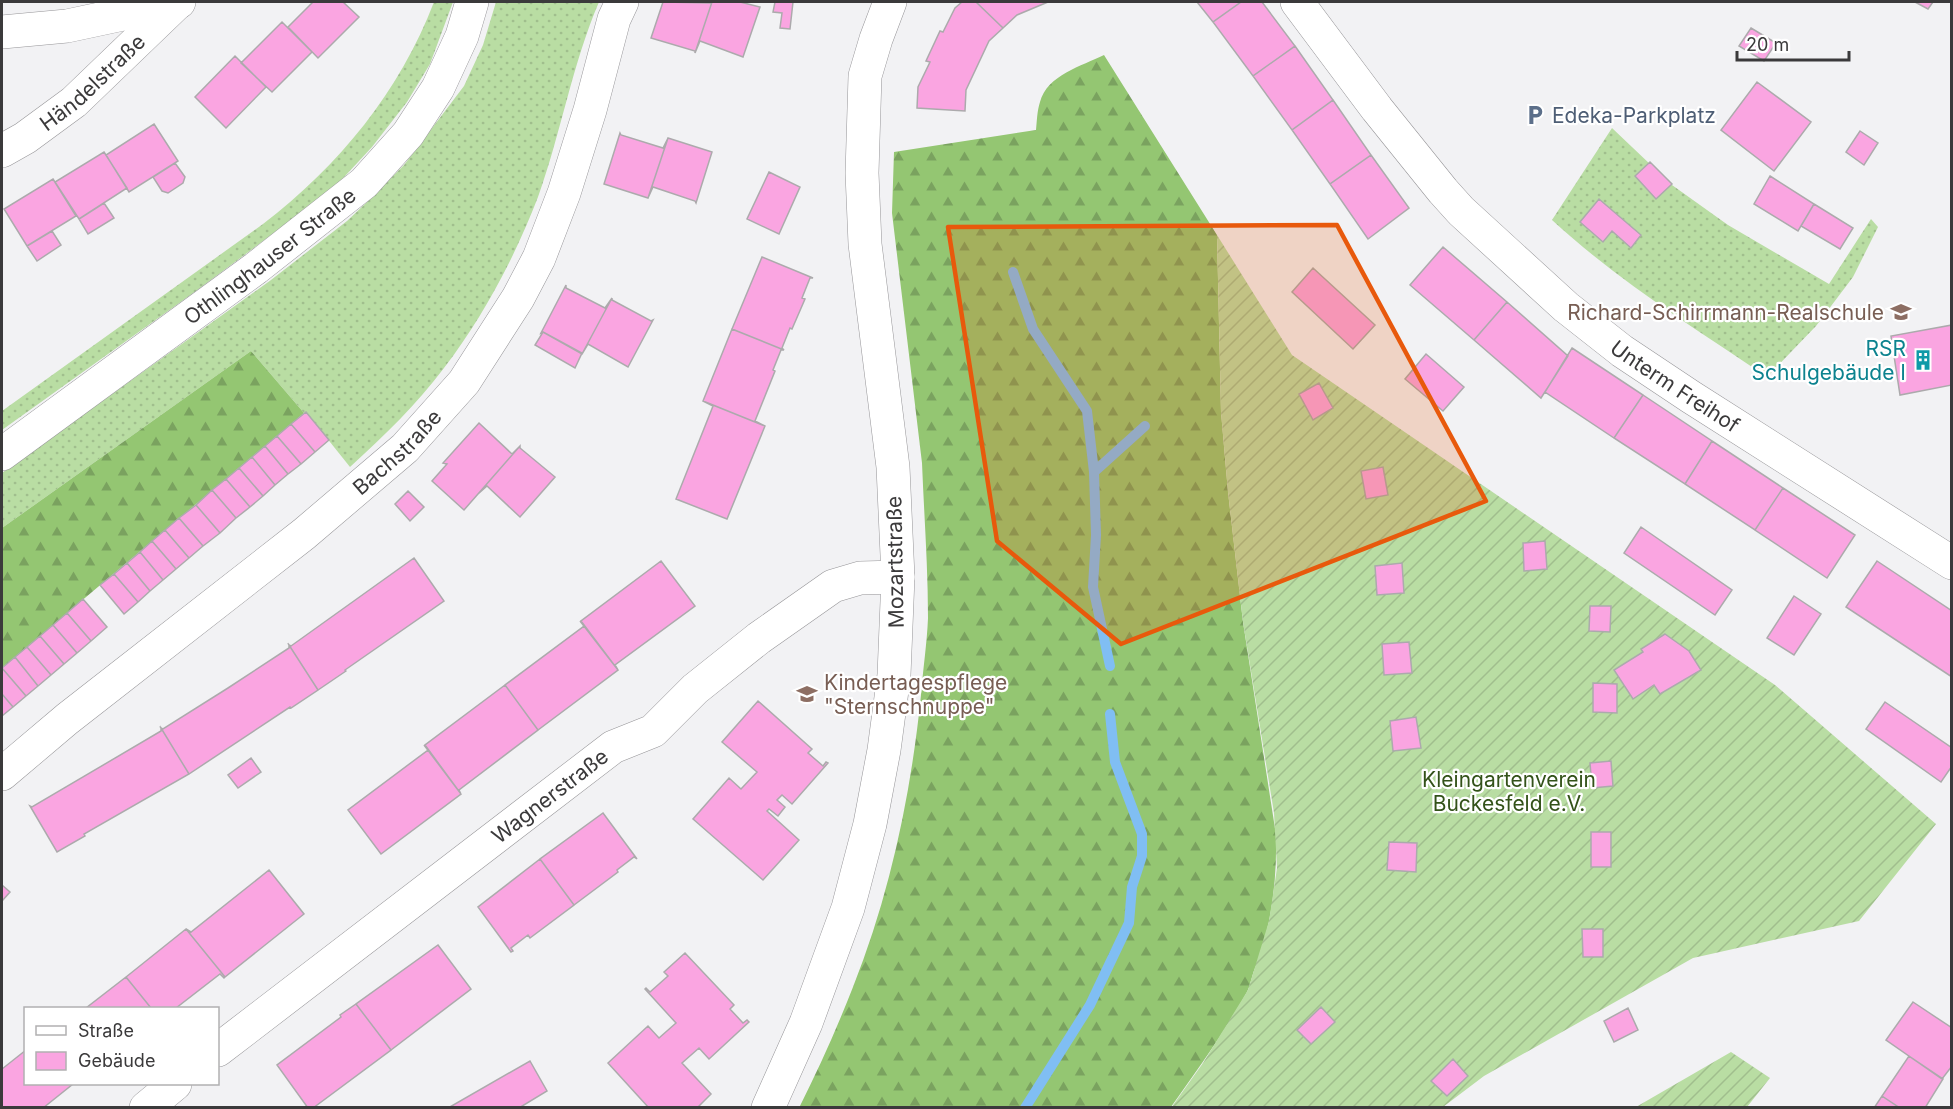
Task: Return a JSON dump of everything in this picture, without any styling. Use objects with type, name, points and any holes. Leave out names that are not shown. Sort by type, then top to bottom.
[{"type":"street","name":"Othlinghauser Straße","points":[[2,454],[256,268],[364,183],[408,134],[438,88],[462,36],[472,2]]},
{"type":"street","name":"Bachstraße","points":[[2,774],[67,719],[312,527],[405,448],[464,382],[518,298],[539,258],[564,193],[590,110],[614,19],[622,2]]},
{"type":"street","name":"Mozartstraße","points":[[768,1107],[796,1048],[834,949],[865,847],[884,750],[894,675],[898,577],[893,467],[865,244],[862,173],[866,76],[876,39],[890,2]]},
{"type":"street","name":"Unterm Freihof","points":[[1297,2],[1377,109],[1443,191],[1476,225],[1566,307],[1622,351],[1952,563]]},
{"type":"street","points":[[2,32],[67,26],[178,3]]},
{"type":"street","name":"Händelstraße","points":[[2,151],[25,138],[74,102],[178,3]]},
{"type":"street","name":"Wagnerstraße","points":[[219,1049],[613,747],[653,730],[695,689],[759,638],[834,586],[860,578],[898,577]]},
{"type":"street","points":[[146,1107],[173,1085]]},
{"type":"highlighted area","points":[[1337,225],[1486,501],[1121,644],[997,541],[948,227]]},
{"type":"green space","points":[[434,2],[453,2],[430,64],[407,102],[372,147],[333,189],[196,291],[2,430],[2,411],[263,224],[317,177],[342,152],[385,96],[404,66]]},
{"type":"green space","points":[[496,2],[599,2],[581,50],[538,197],[519,242],[472,328],[434,381],[388,432],[350,467],[306,412],[304,413],[251,351],[2,528],[2,473],[271,280],[347,221],[404,165],[464,86],[483,45]]},
{"type":"green space","points":[[1104,55],[1217,235],[1221,412],[1228,492],[1243,622],[1276,835],[1276,869],[1266,934],[1248,989],[1211,1051],[1171,1107],[799,1108],[828,1048],[853,987],[888,880],[905,806],[917,732],[926,646],[928,599],[922,463],[892,213],[894,152],[1036,130],[1040,102],[1050,85],[1066,72]]},
{"type":"green space","points":[[1612,128],[1672,185],[1728,225],[1829,284],[1871,219],[1878,227],[1853,277],[1816,326],[1767,377],[1629,283],[1552,220]]},
{"type":"green space","name":"Kleingartenverein Buckesfeld e.V.","points":[[1217,235],[1292,355],[1775,685],[1936,824],[1859,921],[1693,958],[1484,1076],[1443,1107],[1171,1108],[1203,1063],[1248,990],[1269,921],[1277,868],[1274,813],[1243,622],[1228,492],[1221,412]]},
{"type":"green space","points":[[251,351],[304,413],[2,668],[2,528]]},
{"type":"green space","points":[[1731,1052],[1770,1078],[1747,1107],[1636,1107]]},
{"type":"building","points":[[313,2],[343,2],[359,17],[318,58],[288,27]]},
{"type":"building","points":[[663,2],[712,2],[695,53],[695,51],[651,38]]},
{"type":"building","points":[[712,2],[740,2],[760,7],[743,57],[700,41],[695,53]]},
{"type":"building","points":[[775,2],[793,2],[790,29],[780,28],[782,13],[773,12]]},
{"type":"building","points":[[962,2],[976,2],[1003,28],[989,41],[966,90],[965,111],[917,108],[918,87],[930,62],[926,61],[940,31],[943,32],[955,8]]},
{"type":"building","points":[[976,2],[1048,2],[1017,15],[1003,28]]},
{"type":"building","points":[[1197,2],[1241,2],[1213,22]]},
{"type":"building","points":[[1241,2],[1262,2],[1295,46],[1253,76],[1213,22]]},
{"type":"building","points":[[1915,2],[1933,2],[1928,9]]},
{"type":"building","points":[[282,22],[312,52],[272,92],[241,63]]},
{"type":"building","points":[[1751,28],[1776,43],[1764,61],[1739,46]]},
{"type":"building","points":[[1295,46],[1333,100],[1292,130],[1253,76]]},
{"type":"building","points":[[235,56],[266,87],[226,128],[195,97]]},
{"type":"building","points":[[1757,82],[1811,122],[1774,171],[1721,130]]},
{"type":"building","points":[[1333,100],[1371,155],[1330,184],[1292,130]]},
{"type":"building","points":[[154,124],[178,161],[129,192],[106,155]]},
{"type":"building","points":[[1860,131],[1878,143],[1864,165],[1846,152]]},
{"type":"building","points":[[620,133],[663,148],[668,138],[648,198],[604,184]]},
{"type":"building","points":[[668,138],[712,152],[696,203],[653,187],[648,198]]},
{"type":"building","points":[[104,152],[127,188],[79,219],[55,182]]},
{"type":"building","points":[[1371,155],[1409,208],[1368,239],[1330,184]]},
{"type":"building","points":[[1650,162],[1672,184],[1656,199],[1635,176]]},
{"type":"building","points":[[175,163],[185,177],[183,183],[168,193],[162,191],[153,177]]},
{"type":"building","points":[[769,172],[800,187],[779,234],[747,219]]},
{"type":"building","points":[[1770,176],[1814,204],[1798,231],[1754,204]]},
{"type":"building","points":[[53,179],[76,216],[27,246],[4,209]]},
{"type":"building","points":[[1599,199],[1641,235],[1631,248],[1612,231],[1603,242],[1580,222]]},
{"type":"building","points":[[104,203],[114,218],[88,234],[79,219]]},
{"type":"building","points":[[1814,204],[1853,228],[1840,249],[1801,226]]},
{"type":"building","points":[[52,231],[61,245],[37,261],[27,246]]},
{"type":"building","points":[[1443,247],[1507,302],[1474,340],[1410,285]]},
{"type":"building","points":[[762,257],[813,278],[810,278],[802,298],[805,299],[782,348],[784,350],[732,329]]},
{"type":"building","points":[[1313,268],[1375,325],[1353,349],[1292,292]]},
{"type":"building","points":[[566,285],[566,288],[605,308],[612,298],[582,354],[543,332],[541,333]]},
{"type":"building","points":[[612,298],[651,321],[653,320],[628,367],[588,344],[582,354]]},
{"type":"building","points":[[1507,302],[1568,356],[1541,398],[1474,340]]},
{"type":"building","name":"RSR Schulgebäude I","points":[[1952,325],[1952,385],[1900,395],[1891,336]]},
{"type":"building","points":[[732,329],[784,350],[781,350],[755,421],[765,426],[703,401]]},
{"type":"building","points":[[543,332],[582,353],[575,368],[535,345]]},
{"type":"building","points":[[1572,348],[1643,395],[1614,438],[1545,392]]},
{"type":"building","points":[[1426,354],[1464,387],[1443,411],[1405,379]]},
{"type":"building","points":[[1319,383],[1333,408],[1313,420],[1299,394]]},
{"type":"building","points":[[1643,395],[1712,441],[1685,484],[1614,438]]},
{"type":"building","points":[[703,401],[765,426],[727,519],[676,499],[713,406]]},
{"type":"building","points":[[306,412],[329,440],[315,452],[291,424]]},
{"type":"building","points":[[479,423],[512,454],[520,446],[464,510],[432,481],[447,464],[443,463]]},
{"type":"building","points":[[291,424],[315,452],[301,464],[277,436]]},
{"type":"building","points":[[277,436],[301,464],[288,474],[265,446]]},
{"type":"building","points":[[1712,441],[1783,488],[1755,530],[1685,484]]},
{"type":"building","points":[[265,446],[288,474],[275,485],[252,457]]},
{"type":"building","points":[[520,446],[555,477],[520,517],[487,486],[478,494]]},
{"type":"building","points":[[252,457],[275,485],[263,496],[239,468]]},
{"type":"building","points":[[1383,467],[1388,495],[1366,499],[1361,471]]},
{"type":"building","points":[[239,468],[263,496],[250,507],[226,479]]},
{"type":"building","points":[[226,479],[250,507],[236,518],[212,490]]},
{"type":"building","points":[[1783,488],[1855,535],[1827,578],[1755,530]]},
{"type":"building","points":[[212,490],[236,518],[220,533],[196,505]]},
{"type":"building","points":[[408,491],[424,507],[410,521],[395,504]]},
{"type":"building","points":[[196,505],[220,533],[203,546],[179,518]]},
{"type":"building","points":[[179,518],[203,546],[189,558],[165,530]]},
{"type":"building","points":[[1641,527],[1732,590],[1715,615],[1624,553]]},
{"type":"building","points":[[165,530],[189,558],[176,569],[152,541]]},
{"type":"building","points":[[152,541],[176,569],[163,580],[140,552]]},
{"type":"building","points":[[1545,541],[1547,569],[1524,571],[1523,543]]},
{"type":"building","points":[[140,552],[163,580],[150,591],[127,563]]},
{"type":"building","points":[[414,558],[444,601],[318,690],[289,645],[291,646]]},
{"type":"building","points":[[661,561],[695,606],[615,665],[618,670],[581,621]]},
{"type":"building","points":[[1877,561],[1952,611],[1952,677],[1846,607]]},
{"type":"building","points":[[127,563],[150,591],[138,602],[114,574]]},
{"type":"building","points":[[1402,563],[1404,593],[1377,595],[1375,566]]},
{"type":"building","points":[[114,574],[138,602],[124,614],[100,585]]},
{"type":"building","points":[[1794,596],[1821,614],[1794,655],[1767,638]]},
{"type":"building","points":[[83,599],[107,627],[91,641],[67,613]]},
{"type":"building","points":[[1590,606],[1611,606],[1610,632],[1589,631]]},
{"type":"building","points":[[67,613],[91,641],[77,653],[53,625]]},
{"type":"building","points":[[53,625],[77,653],[64,664],[40,636]]},
{"type":"building","points":[[584,626],[618,670],[538,730],[505,685]]},
{"type":"building","points":[[1665,634],[1689,651],[1701,670],[1660,694],[1654,685],[1633,699],[1614,670],[1643,652],[1641,649]]},
{"type":"building","points":[[40,636],[64,664],[51,675],[27,647]]},
{"type":"building","points":[[1409,642],[1412,673],[1384,675],[1382,644]]},
{"type":"building","points":[[289,645],[318,690],[189,774],[161,728],[163,729],[228,688],[289,648]]},
{"type":"building","points":[[27,647],[51,675],[38,686],[15,657]]},
{"type":"building","points":[[15,657],[38,686],[26,696],[2,668]]},
{"type":"building","points":[[2,668],[26,696],[13,707],[2,694]]},
{"type":"building","points":[[1593,683],[1617,684],[1617,713],[1593,712]]},
{"type":"building","points":[[505,685],[538,730],[459,790],[461,794],[425,745]]},
{"type":"building","points":[[2,694],[13,707],[2,716]]},
{"type":"building","points":[[758,701],[812,749],[808,753],[823,766],[826,762],[828,763],[792,804],[782,795],[777,800],[785,807],[778,816],[769,809],[767,811],[799,840],[763,880],[693,819],[729,778],[741,789],[757,772],[722,742]]},
{"type":"building","points":[[1885,702],[1952,748],[1952,766],[1941,782],[1866,729]]},
{"type":"building","points":[[1416,717],[1421,748],[1393,751],[1390,721]]},
{"type":"building","points":[[161,728],[189,774],[57,852],[30,806],[32,807],[161,731]]},
{"type":"building","points":[[428,750],[461,794],[381,854],[348,810]]},
{"type":"building","points":[[251,758],[261,772],[238,788],[228,775]]},
{"type":"building","points":[[1611,761],[1613,786],[1592,788],[1590,763]]},
{"type":"building","points":[[603,813],[637,859],[634,857],[574,905],[540,859]]},
{"type":"building","points":[[1591,832],[1611,832],[1611,867],[1591,867]]},
{"type":"building","points":[[1389,842],[1417,843],[1416,872],[1387,870]]},
{"type":"building","points":[[540,859],[574,905],[530,938],[528,935],[511,948],[513,951],[511,952],[478,907]]},
{"type":"building","points":[[269,870],[304,914],[225,977],[186,929],[191,932]]},
{"type":"building","points":[[2,885],[10,892],[2,901]]},
{"type":"building","points":[[186,929],[225,977],[220,974],[177,1007],[150,1007],[126,977]]},
{"type":"building","points":[[1582,929],[1603,929],[1603,957],[1583,957]]},
{"type":"building","points":[[438,945],[471,989],[391,1050],[356,1004]]},
{"type":"building","points":[[685,953],[734,1005],[730,1009],[743,1023],[747,1020],[749,1022],[709,1059],[699,1048],[682,1063],[711,1094],[697,1108],[649,1108],[608,1063],[648,1026],[659,1038],[676,1023],[645,989],[650,992],[668,976],[664,972]]},
{"type":"building","points":[[126,977],[150,1007],[87,1007]]},
{"type":"building","points":[[1913,1002],[1952,1028],[1952,1066],[1942,1079],[1886,1040]]},
{"type":"building","points":[[356,1004],[391,1050],[313,1108],[308,1108],[277,1065]]},
{"type":"building","points":[[1321,1007],[1335,1022],[1311,1044],[1297,1030]]},
{"type":"building","points":[[1628,1008],[1638,1030],[1614,1042],[1604,1021]]},
{"type":"building","points":[[24,1052],[24,1085],[72,1085],[43,1108],[2,1108],[2,1069]]},
{"type":"building","points":[[1909,1056],[1943,1079],[1925,1108],[1900,1108],[1882,1096]]},
{"type":"building","points":[[1453,1059],[1468,1076],[1447,1096],[1431,1081]]},
{"type":"building","points":[[530,1061],[547,1091],[519,1108],[448,1108]]},
{"type":"building","points":[[1882,1096],[1900,1108],[1874,1108]]},
{"type":"waterway","points":[[1013,272],[1033,329],[1087,411],[1094,472],[1096,535],[1093,587],[1110,666]]},
{"type":"waterway","points":[[1094,472],[1145,426]]},
{"type":"waterway","points":[[1025,1108],[1090,1005],[1129,923],[1132,887],[1142,856],[1142,834],[1115,762],[1110,714]]},
{"type":"place","name":"Edeka-Parkplatz","points":[[1535,115]]},
{"type":"place","name":"Richard-Schirrmann-Realschule","points":[[1901,312]]},
{"type":"place","name":"RSR Schulgebäude I","points":[[1923,360]]},
{"type":"place","name":"Kindertagespflege \"Sternschnuppe\"","points":[[807,694]]}]
